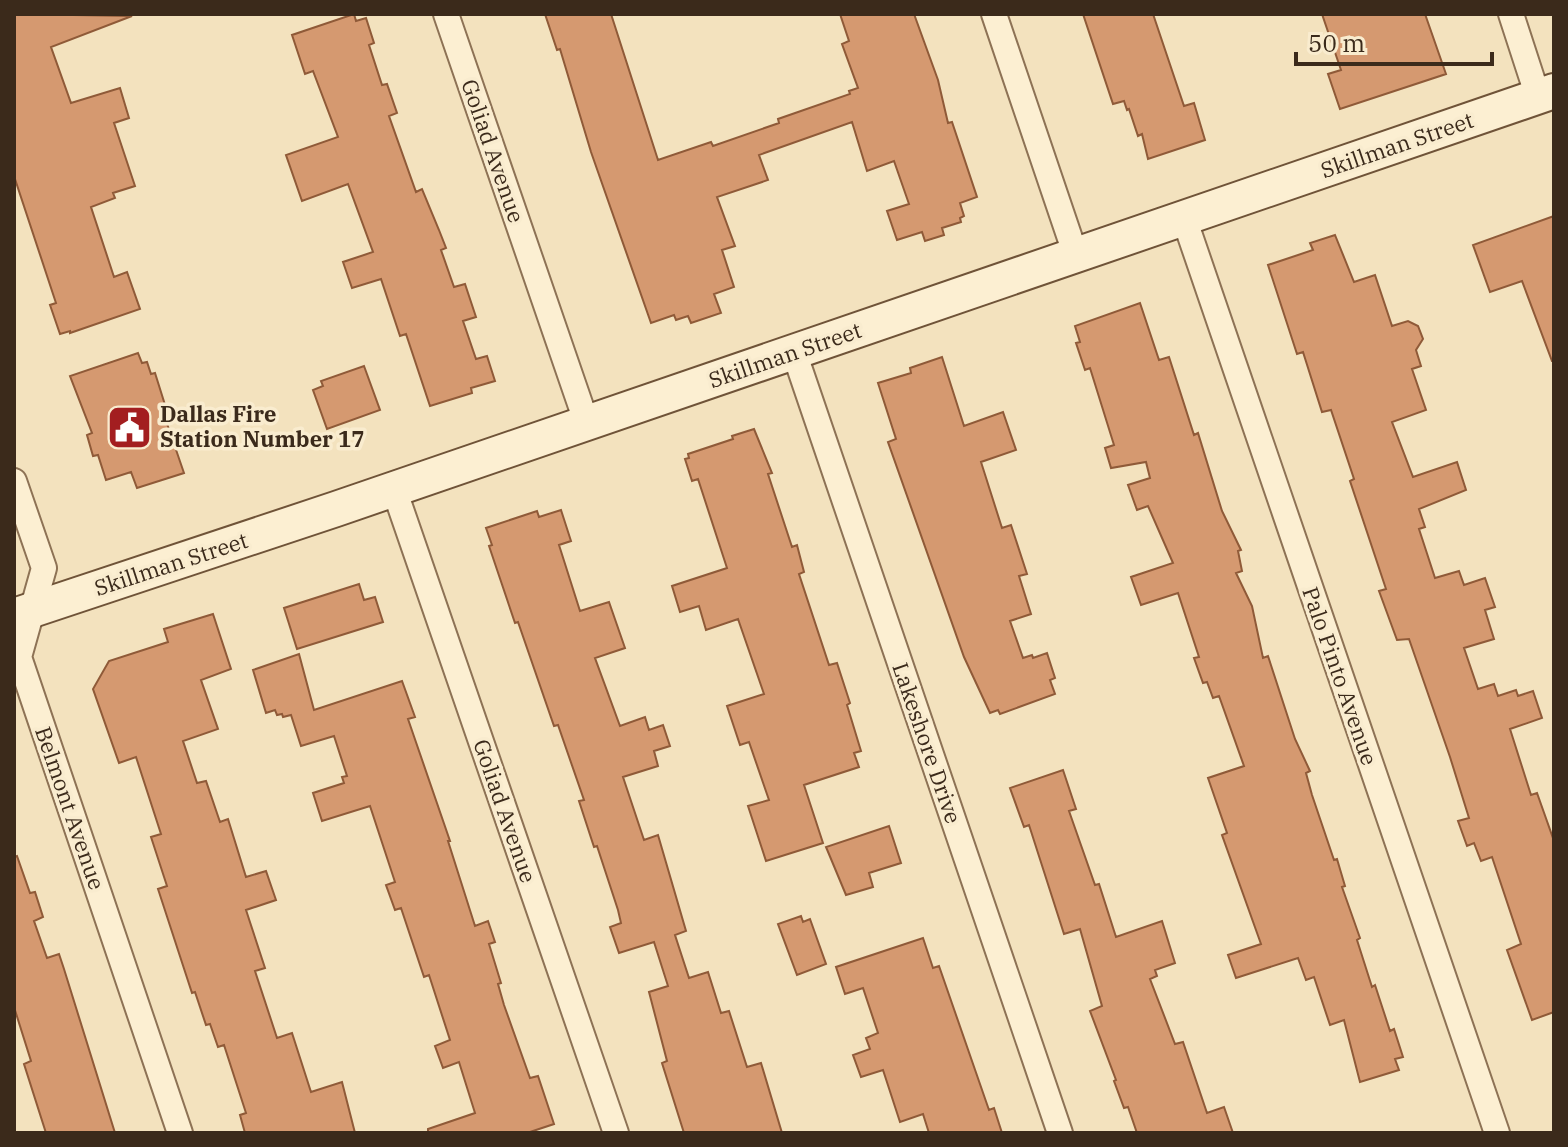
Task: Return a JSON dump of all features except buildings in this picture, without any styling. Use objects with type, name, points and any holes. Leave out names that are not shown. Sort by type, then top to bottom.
[{"type":"main road","name":"Skillman Street","points":[[23,613],[587,424],[1546,94]]},
{"type":"street","name":"Goliad Avenue","points":[[446,14],[587,424]]},
{"type":"street","points":[[994,14],[1076,256]]},
{"type":"street","points":[[1511,14],[1546,94]]},
{"type":"street","name":"Palo Pinto Avenue","points":[[1184,218],[1497,1133]]},
{"type":"street","name":"Lakeshore Drive","points":[[794,352],[1060,1133]]},
{"type":"street","name":"Belmont Avenue","points":[[14,481],[44,568],[23,613],[19,657],[180,1133]]},
{"type":"street","name":"Goliad Avenue","points":[[394,489],[616,1133]]},
{"type":"place","name":"Dallas Fire Station Number 17","points":[[129,427]]}]
